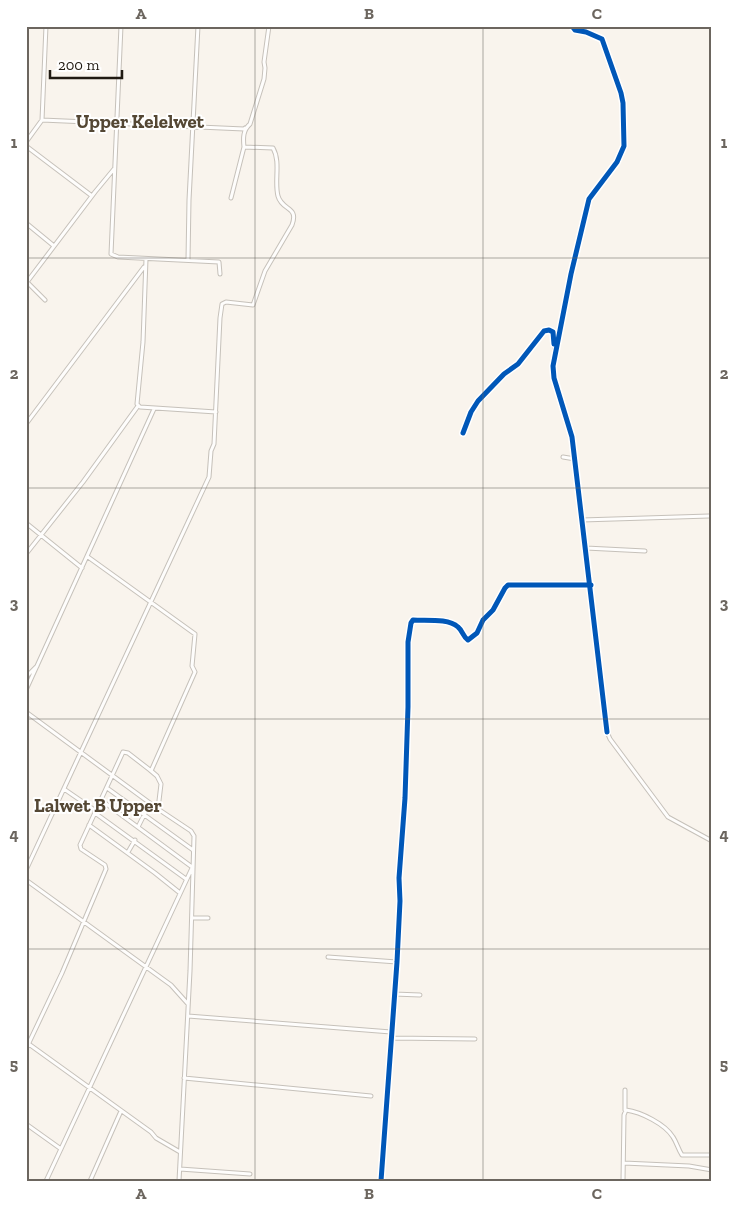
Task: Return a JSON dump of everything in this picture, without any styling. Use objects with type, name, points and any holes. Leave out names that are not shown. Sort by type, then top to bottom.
[{"type":"street","points":[[26,142],[42,120],[46,26]]},
{"type":"street","points":[[121,26],[111,254],[114,257],[219,262],[220,274]]},
{"type":"street","points":[[188,261],[189,200],[198,26]]},
{"type":"street","points":[[42,120],[244,129],[250,124],[262,89],[269,26]]},
{"type":"street","points":[[572,26],[575,30],[586,32],[602,39],[615,72],[623,104],[624,146],[617,162],[589,199],[571,274],[555,352],[553,373],[569,424],[575,459],[608,736],[668,817],[712,841]]},
{"type":"street","points":[[231,198],[244,147],[243,135],[245,128]]},
{"type":"street","points":[[26,146],[92,196]]},
{"type":"street","points":[[26,870],[209,477],[214,444],[222,304],[226,302],[253,305],[265,270],[295,217],[293,212],[281,204],[277,194],[275,149],[244,147]]},
{"type":"street","points":[[45,300],[27,283],[115,168]]},
{"type":"street","points":[[26,223],[54,246]]},
{"type":"street","points":[[26,554],[88,475],[138,406],[143,342],[146,259]]},
{"type":"street","points":[[26,424],[145,266]]},
{"type":"street","points":[[463,433],[471,412],[478,401],[504,374],[518,364],[544,331],[549,330],[553,332],[555,352]]},
{"type":"street","points":[[138,406],[154,409],[216,412]]},
{"type":"street","points":[[26,690],[154,409]]},
{"type":"street","points":[[563,457],[575,459]]},
{"type":"street","points":[[582,520],[709,516]]},
{"type":"street","points":[[26,523],[82,568]]},
{"type":"street","points":[[586,548],[645,551]]},
{"type":"street","points":[[88,557],[193,632],[195,638],[192,666],[195,672],[151,771]]},
{"type":"street","points":[[381,1181],[397,962],[400,901],[399,878],[405,798],[410,623],[413,620],[451,623],[460,628],[464,637],[468,640],[477,633],[483,620],[493,610],[508,585],[591,585]]},
{"type":"street","points":[[26,676],[37,666]]},
{"type":"street","points":[[26,712],[191,831],[194,836],[188,1016],[179,1181]]},
{"type":"street","points":[[26,1049],[27,1043],[84,922],[106,869],[80,849],[81,842],[124,752],[157,776],[161,784],[158,809]]},
{"type":"street","points":[[107,788],[194,850]]},
{"type":"street","points":[[64,789],[186,878]]},
{"type":"street","points":[[101,800],[193,866]]},
{"type":"street","points":[[138,827],[150,803]]},
{"type":"street","points":[[89,825],[128,852],[180,893]]},
{"type":"street","points":[[128,852],[134,840]]},
{"type":"street","points":[[46,1181],[193,866]]},
{"type":"street","points":[[26,880],[172,985],[188,1005]]},
{"type":"street","points":[[192,918],[208,918]]},
{"type":"street","points":[[328,957],[397,962]]},
{"type":"street","points":[[394,994],[420,995]]},
{"type":"street","points":[[188,1016],[391,1032]]},
{"type":"street","points":[[391,1038],[475,1039]]},
{"type":"street","points":[[27,1043],[151,1132],[156,1138],[180,1152]]},
{"type":"street","points":[[184,1078],[371,1096]]},
{"type":"street","points":[[623,1181],[624,1090]]},
{"type":"street","points":[[625,1110],[655,1120],[672,1135],[682,1155],[712,1155]]},
{"type":"street","points":[[90,1181],[122,1111]]},
{"type":"street","points":[[26,1124],[61,1149]]},
{"type":"street","points":[[624,1163],[689,1166],[712,1170]]},
{"type":"street","points":[[180,1169],[250,1174]]},
{"type":"cycle path","points":[[572,26],[575,30],[586,32],[602,39],[623,103],[624,146],[617,162],[589,199],[571,274],[553,366],[554,378],[572,437],[607,732]]},
{"type":"cycle path","points":[[463,433],[471,412],[478,401],[504,374],[518,364],[544,331],[549,330],[553,332],[554,344]]},
{"type":"cycle path","points":[[381,1181],[397,962],[400,901],[399,878],[405,798],[408,642],[411,623],[413,620],[449,622],[458,627],[468,640],[477,633],[483,620],[493,610],[508,585],[591,585]]},
{"type":"district","name":"Upper Kelelwet","points":[[140,121]]},
{"type":"district","name":"Lalwet B Upper","points":[[98,805]]}]
